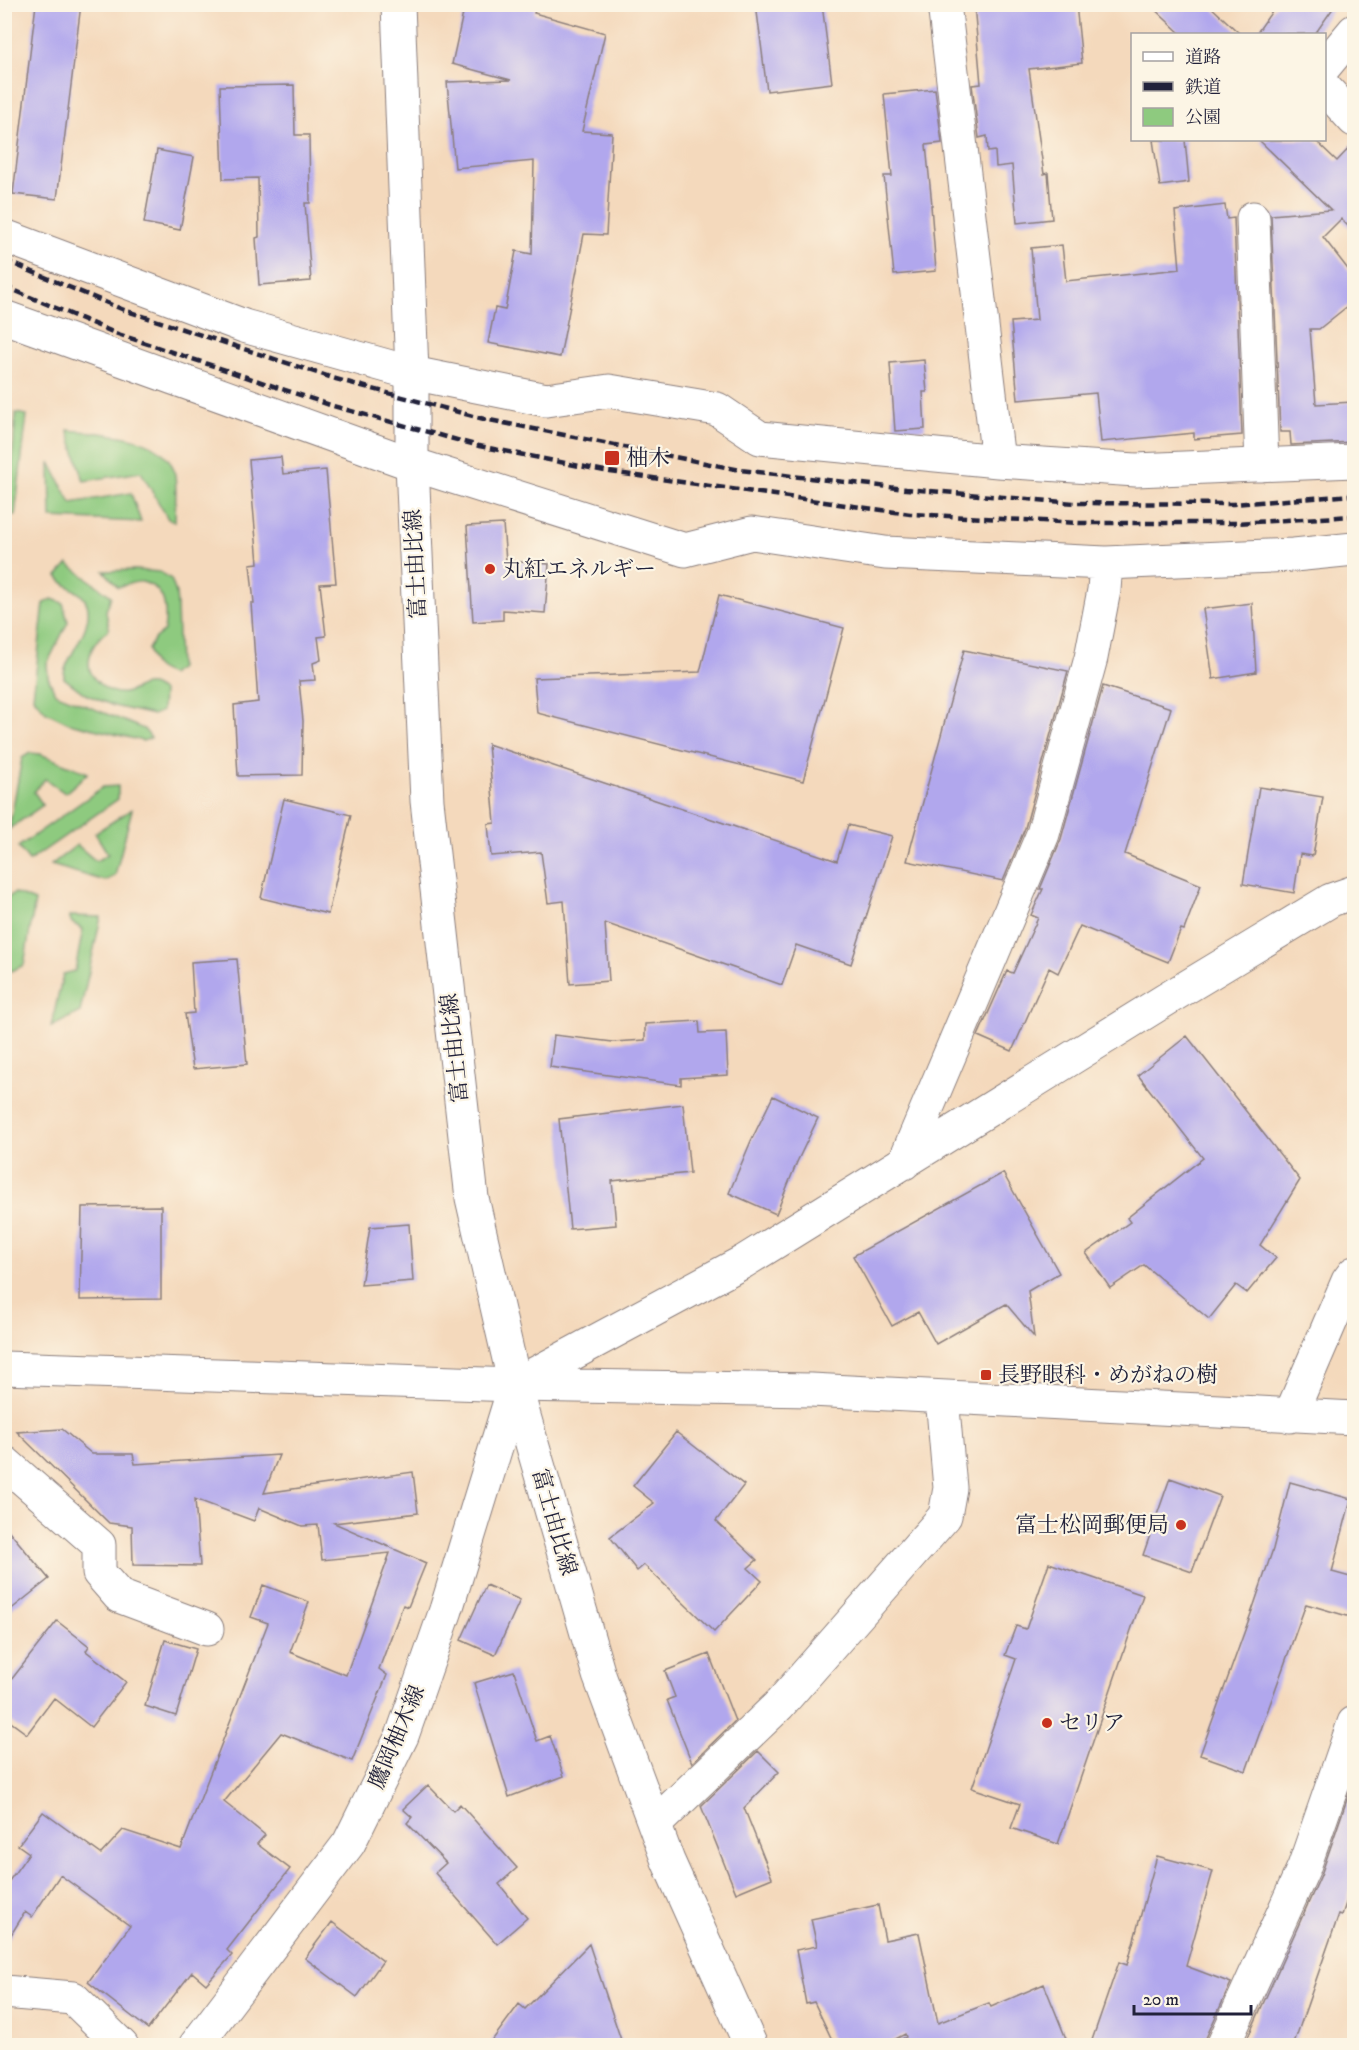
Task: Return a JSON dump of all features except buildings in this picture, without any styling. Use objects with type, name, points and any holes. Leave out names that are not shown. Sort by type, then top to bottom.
[{"type":"street","name":"富士由比線","points":[[398,4],[412,373],[412,464],[427,801],[471,1198],[515,1385],[599,1675],[668,1862],[751,2046]]},
{"type":"street","points":[[944,4],[998,461]]},
{"type":"street","points":[[1326,65],[1354,31]]},
{"type":"street","points":[[1326,89],[1354,120]]},
{"type":"street","points":[[1253,219],[1262,465]]},
{"type":"street","points":[[4,236],[244,326],[412,373],[546,400],[609,391],[717,409],[760,438],[998,461],[1136,470],[1354,461]]},
{"type":"street","points":[[4,317],[412,464],[685,550],[753,533],[885,553],[1106,563],[1294,555],[1354,549]]},
{"type":"street","points":[[904,1163],[1043,834],[1092,658],[1104,590],[1106,563]]},
{"type":"street","points":[[515,1385],[742,1262],[1331,900],[1354,892]]},
{"type":"street","points":[[1290,1416],[1348,1281],[1354,1272]]},
{"type":"street","points":[[4,1368],[515,1385],[811,1390],[1354,1418]]},
{"type":"street","name":"鷹岡柚木線","points":[[195,2046],[349,1843],[402,1736],[446,1610],[515,1385]]},
{"type":"street","points":[[655,1824],[779,1705],[945,1516],[950,1488],[942,1397]]},
{"type":"street","points":[[4,1462],[99,1545],[99,1573],[119,1596],[207,1629]]},
{"type":"street","points":[[1223,2046],[1304,1867],[1354,1723]]},
{"type":"street","points":[[4,1992],[73,1998],[122,2046]]},
{"type":"green space","points":[[16,413],[27,415],[15,515],[5,515],[5,487],[10,487]]},
{"type":"green space","points":[[68,430],[131,438],[147,443],[160,451],[170,461],[175,475],[175,522],[168,519],[141,472],[84,481]]},
{"type":"green space","points":[[50,462],[71,503],[131,493],[141,522],[51,518]]},
{"type":"green space","points":[[68,564],[111,596],[106,611],[109,629],[98,640],[91,652],[89,663],[92,675],[100,685],[118,693],[144,685],[154,686],[163,691],[162,711],[153,715],[114,706],[85,694],[64,678],[68,662],[83,634],[88,614],[85,599],[57,576]]},
{"type":"green space","points":[[104,571],[160,572],[171,579],[176,593],[179,668],[171,675],[155,666],[148,649],[155,638],[164,631],[165,608],[161,595],[156,589],[142,582],[118,587]]},
{"type":"green space","points":[[52,599],[63,603],[68,622],[47,664],[48,677],[55,693],[144,729],[151,738],[143,741],[69,723],[46,712],[33,697],[44,603]]},
{"type":"green space","points":[[30,753],[40,754],[88,773],[65,793],[45,779],[34,792],[43,805],[9,829],[22,758]]},
{"type":"green space","points":[[118,786],[118,799],[29,861],[18,847],[103,787]]},
{"type":"green space","points":[[132,809],[115,876],[105,881],[51,865],[77,845],[96,861],[108,854],[95,833]]},
{"type":"green space","points":[[15,893],[35,901],[24,965],[12,971],[5,969],[4,899]]},
{"type":"green space","points":[[69,916],[101,917],[80,1012],[51,1027],[63,974],[75,971],[83,929],[72,923]]},
{"type":"railway","points":[[4,260],[124,310],[336,379],[484,419],[740,470],[906,489],[1075,503],[1233,504],[1354,495]]},
{"type":"railway","points":[[4,286],[115,333],[333,406],[479,446],[610,472],[910,514],[1079,523],[1237,523],[1354,516]]},
{"type":"place","name":"柚木","points":[[612,458]]},
{"type":"place","name":"丸紅エネルギー","points":[[490,569]]},
{"type":"place","name":"長野眼科・めがねの樹","points":[[986,1375]]},
{"type":"place","name":"富士松岡郵便局","points":[[1181,1525]]},
{"type":"place","name":"セリア","points":[[1047,1723]]}]
